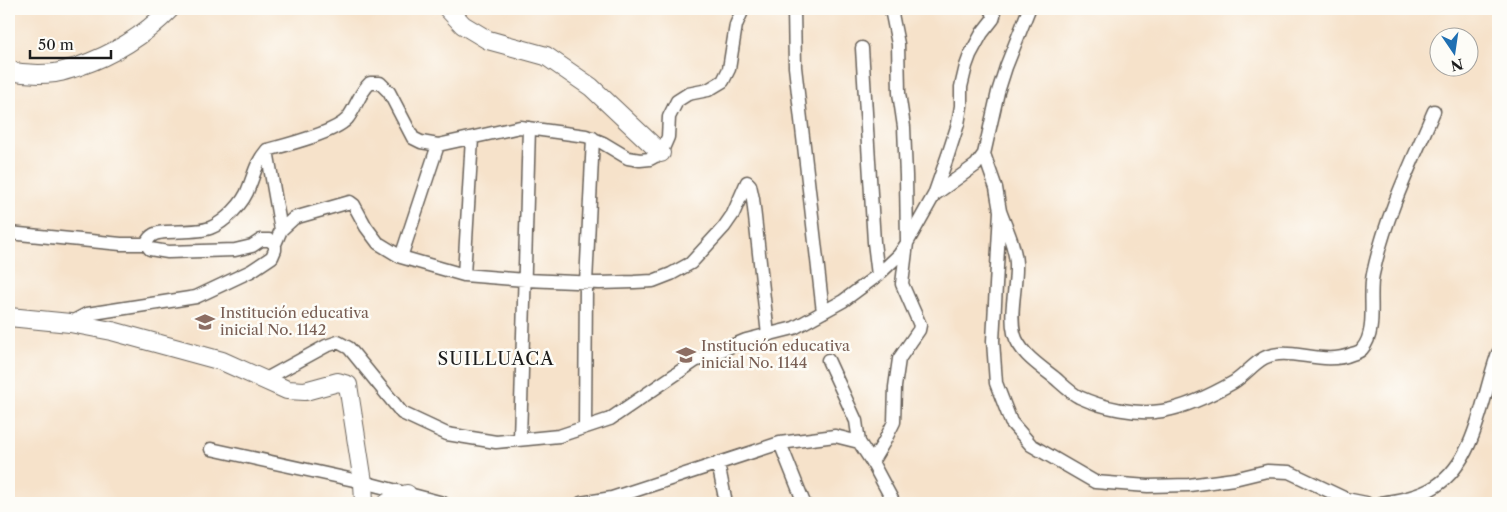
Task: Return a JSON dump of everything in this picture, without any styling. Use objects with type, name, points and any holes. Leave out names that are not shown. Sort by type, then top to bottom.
[{"type":"street","points":[[9,71],[23,74],[56,73],[85,64],[127,45],[158,22],[170,9]]},
{"type":"street","points":[[448,9],[463,25],[488,40],[546,56],[591,87],[660,153]]},
{"type":"street","points":[[146,244],[148,238],[154,234],[191,232],[210,228],[234,212],[249,189],[254,170],[267,150],[334,128],[346,120],[362,90],[370,83],[380,83],[389,92],[413,138],[422,142],[438,145],[520,127],[592,138],[628,158],[650,159],[660,153],[668,137],[670,116],[677,101],[688,94],[708,90],[723,81],[729,69],[736,25],[742,9]]},
{"type":"street","points":[[794,9],[795,67],[823,312]]},
{"type":"street","points":[[872,462],[894,422],[895,387],[899,360],[919,330],[920,325],[902,284],[907,243],[904,127],[899,93],[898,44],[891,9]]},
{"type":"street","points":[[264,380],[326,346],[338,342],[349,348],[402,413],[448,434],[496,442],[520,440],[559,436],[610,418],[694,361],[746,340],[794,328],[843,301],[878,275],[899,255],[907,243],[934,195],[958,124],[962,106],[961,88],[966,66],[976,44],[993,19],[994,16],[991,9]]},
{"type":"street","points":[[934,195],[976,165],[984,154],[998,92],[1029,9]]},
{"type":"street","points":[[862,48],[874,242],[878,275]]},
{"type":"street","points":[[984,154],[996,188],[1000,211],[1016,262],[1013,321],[1014,334],[1019,345],[1028,356],[1078,396],[1106,407],[1141,412],[1163,411],[1193,402],[1235,381],[1264,358],[1278,354],[1299,355],[1324,360],[1346,357],[1361,350],[1369,337],[1373,275],[1386,226],[1434,111]]},
{"type":"street","points":[[520,440],[529,128]]},
{"type":"street","points":[[464,275],[472,138]]},
{"type":"street","points":[[585,427],[586,283],[592,138]]},
{"type":"street","points":[[400,257],[438,145]]},
{"type":"street","points":[[267,150],[281,230]]},
{"type":"street","points":[[70,323],[87,314],[196,297],[250,271],[272,257],[276,250],[275,244],[281,230],[294,218],[350,202],[354,205],[366,227],[378,243],[400,257],[464,275],[586,283],[653,281],[672,274],[691,263],[724,227],[733,214],[747,182],[750,185],[753,199],[768,335]]},
{"type":"street","points":[[1000,211],[993,341],[996,383],[1011,422],[1031,446],[1095,482],[1148,486],[1188,485],[1234,479],[1267,471],[1289,472],[1346,499],[1366,503]]},
{"type":"street","points":[[9,233],[121,244],[146,244]]},
{"type":"street","points":[[146,244],[150,249],[168,252],[234,250],[252,246],[261,240],[269,240],[275,244]]},
{"type":"street","points":[[9,317],[70,323],[112,331],[222,361],[287,390],[305,391],[338,382],[348,385],[363,482],[364,503]]},
{"type":"street","points":[[1380,503],[1406,499],[1435,487],[1453,472],[1465,453],[1479,418],[1498,353]]},
{"type":"street","points":[[828,360],[856,421],[858,442],[872,462],[894,503]]},
{"type":"street","points":[[581,503],[612,498],[780,443],[834,436],[858,442]]},
{"type":"street","points":[[780,443],[804,503]]},
{"type":"street","points":[[211,448],[363,482],[443,503]]},
{"type":"street","points":[[718,462],[726,503]]},
{"type":"street","points":[[386,503],[407,494]]},
{"type":"place","name":"Institución educativa inicial No. 1142","points":[[205,322]]},
{"type":"place","name":"Institución educativa inicial No. 1144","points":[[686,355]]},
{"type":"district","name":"SUILLUACA","points":[[496,359]]}]
